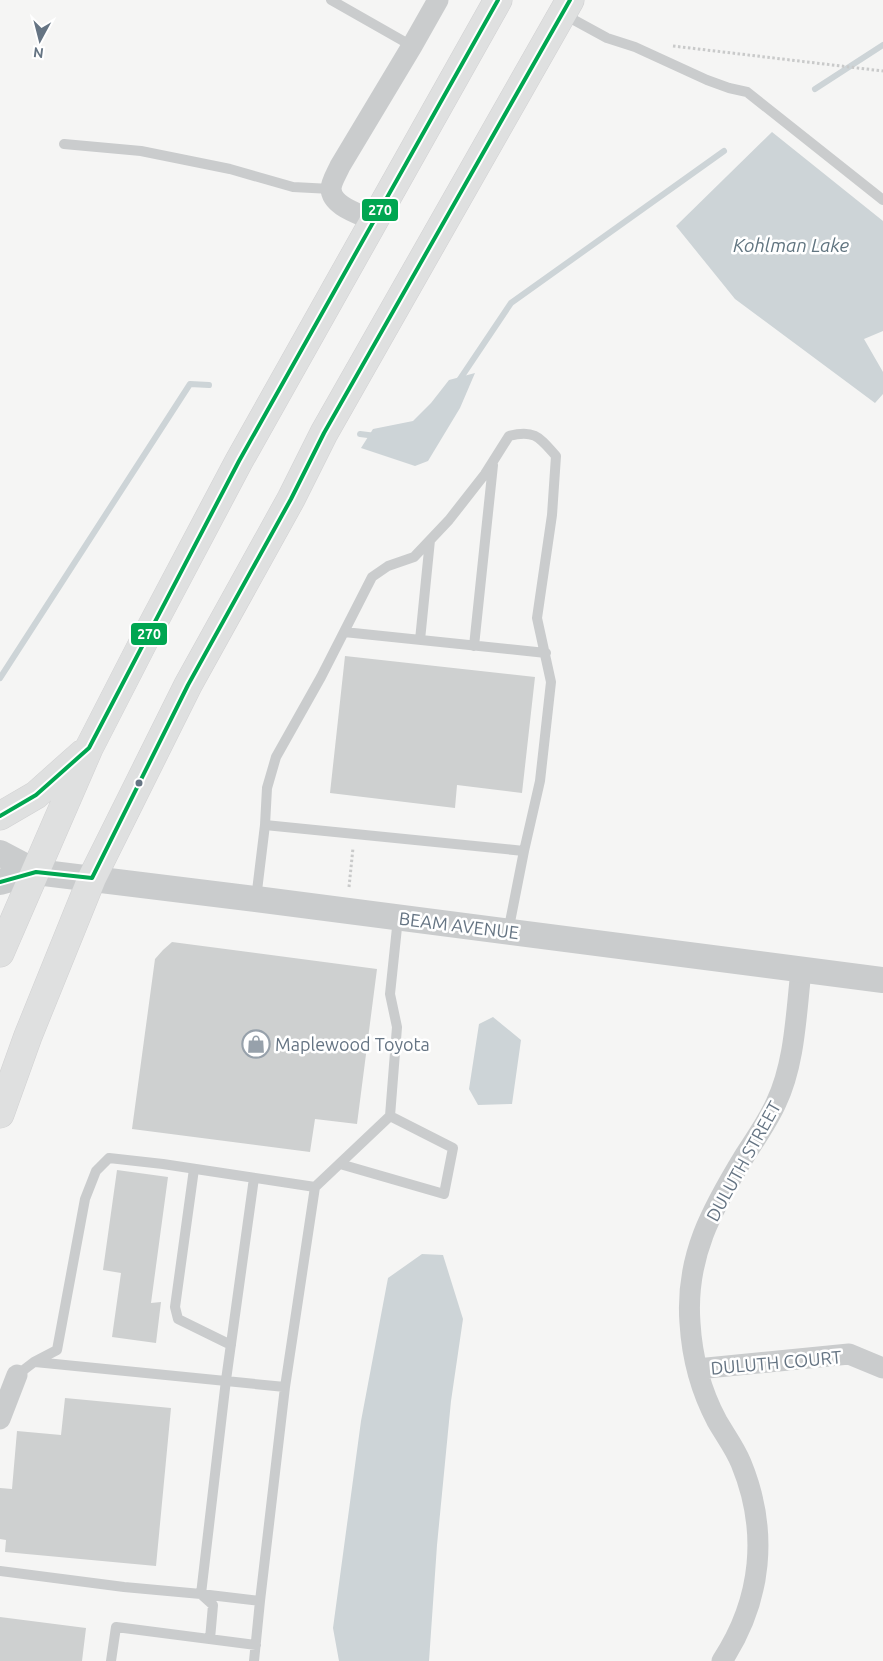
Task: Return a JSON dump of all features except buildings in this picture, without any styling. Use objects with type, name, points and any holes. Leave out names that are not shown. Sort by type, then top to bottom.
[{"type":"main road","points":[[0,952],[89,748],[239,461],[498,0]]},
{"type":"main road","points":[[0,1114],[28,1036],[92,878],[188,685],[291,499],[324,433],[566,7]]},
{"type":"main road","points":[[0,816],[36,795],[89,748]]},
{"type":"street","points":[[374,221],[341,205],[334,198],[331,189],[340,166],[438,0]]},
{"type":"street","name":"BEAM AVENUE","points":[[0,853],[36,872]]},
{"type":"street","name":"BEAM AVENUE","points":[[0,882],[36,872],[92,878],[883,980]]},
{"type":"street","name":"DULUTH STREET","points":[[722,1661],[734,1643],[747,1614],[755,1584],[758,1553],[757,1522],[751,1491],[741,1462],[707,1399],[697,1369],[690,1323],[691,1284],[698,1246],[709,1217],[772,1112],[785,1082],[792,1051],[801,970]]},
{"type":"street","name":"DULUTH COURT","points":[[697,1369],[848,1354],[883,1368]]},
{"type":"street","points":[[0,1419],[17,1375]]},
{"type":"lane","points":[[331,0],[412,46]]},
{"type":"lane","points":[[566,7],[607,38],[635,47],[708,80],[747,92],[883,200]]},
{"type":"lane","points":[[64,144],[141,151],[230,169],[293,187],[331,189]]},
{"type":"lane","points":[[256,899],[265,825],[267,788],[276,757],[344,632],[372,576],[388,566],[414,557],[449,520],[493,462],[509,436],[520,433],[538,436],[556,456],[552,515],[537,618],[551,682],[541,771],[510,922],[504,931]]},
{"type":"lane","points":[[474,646],[493,462]]},
{"type":"lane","points":[[420,640],[430,540]]},
{"type":"lane","points":[[344,632],[546,653]]},
{"type":"lane","points":[[265,825],[524,851]]},
{"type":"lane","points":[[254,1661],[286,1386],[315,1187],[390,1116],[397,1026],[390,994],[398,918]]},
{"type":"lane","points":[[340,1164],[444,1194],[453,1148],[390,1116]]},
{"type":"lane","points":[[17,1375],[34,1362],[58,1350],[86,1199],[96,1171],[109,1158],[315,1187]]},
{"type":"lane","points":[[194,1169],[175,1307],[178,1319],[231,1346]]},
{"type":"lane","points":[[201,1594],[226,1380],[254,1178]]},
{"type":"lane","points":[[34,1362],[286,1386]]},
{"type":"lane","points":[[0,1571],[124,1587],[260,1601]]},
{"type":"lane","points":[[201,1594],[213,1605],[210,1639]]},
{"type":"lane","points":[[111,1661],[116,1627],[256,1645]]},
{"type":"path","points":[[672,46],[883,72]]},
{"type":"path","points":[[348,895],[355,834]]},
{"type":"water","name":"Kohlman Lake","points":[[772,132],[883,221],[883,331],[864,339],[883,372],[883,394],[875,403],[735,299],[676,226]]},
{"type":"water","points":[[475,373],[460,408],[428,461],[415,466],[361,448],[373,429],[413,421],[431,403],[449,380]]},
{"type":"water","points":[[493,1017],[521,1040],[512,1104],[478,1105],[469,1089],[479,1024]]},
{"type":"water","points":[[422,1254],[443,1255],[463,1319],[451,1401],[437,1545],[429,1661],[339,1661],[333,1628],[361,1421],[388,1278]]},
{"type":"waterway","points":[[815,89],[883,45]]},
{"type":"waterway","points":[[458,382],[511,303],[724,151]]},
{"type":"waterway","points":[[0,678],[190,384],[209,385]]},
{"type":"waterway","points":[[360,434],[376,436]]},
{"type":"transit line","name":"270","points":[[0,816],[36,795],[89,748],[239,461],[498,0]]},
{"type":"transit line","name":"270","points":[[0,882],[36,872],[92,878],[188,685],[291,499],[324,433],[570,0]]},
{"type":"place","name":"Maplewood Toyota","points":[[256,1044]]}]
